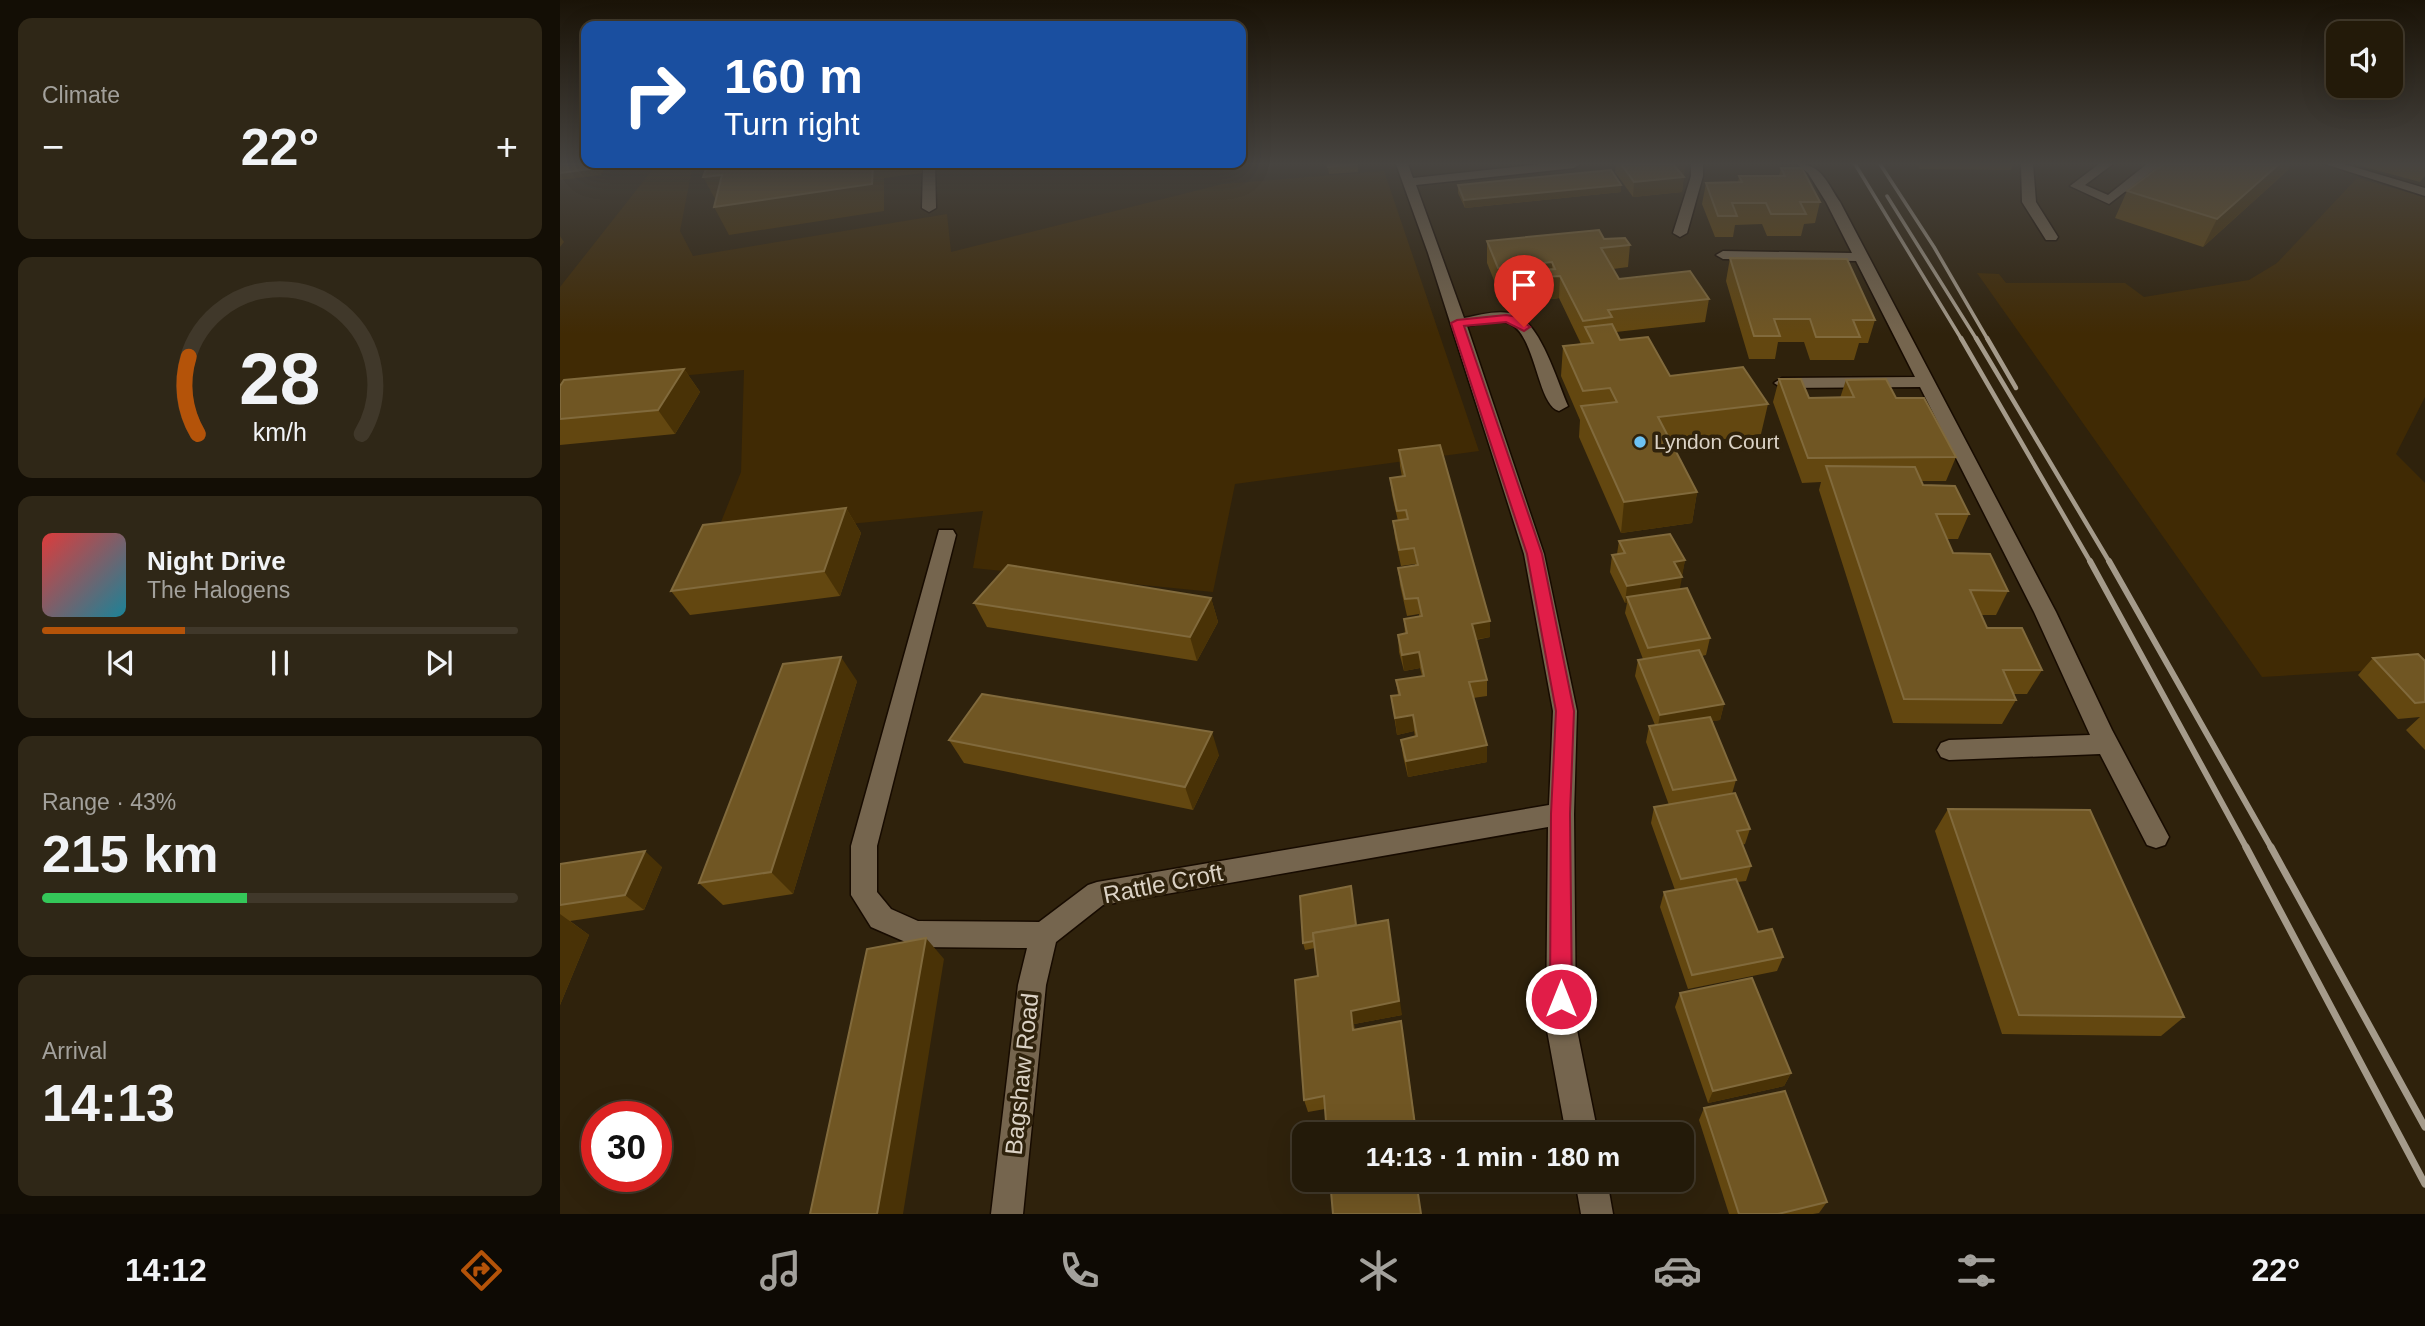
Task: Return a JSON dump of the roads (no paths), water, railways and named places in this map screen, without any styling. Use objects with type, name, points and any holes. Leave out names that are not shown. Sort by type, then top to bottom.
[{"type":"street","points":[[1421,221],[1534,554],[1565,711],[1561,814],[1561,1025],[1580,1122]]},
{"type":"street","points":[[1679,233],[1683,221]]},
{"type":"street","points":[[1842,221],[2045,612],[2107,744],[2156,837]]},
{"type":"street","points":[[2041,221],[2051,237]]},
{"type":"street","points":[[1723,255],[1860,257]]},
{"type":"street","points":[[1457,323],[1506,318],[1519,322],[1529,335],[1559,406]]},
{"type":"street","points":[[1782,383],[1924,382]]},
{"type":"street","points":[[946,535],[864,846],[864,895],[881,918],[916,934],[1044,935]]},
{"type":"street","points":[[1949,750],[2107,744]]},
{"type":"street","name":"Rattle Croft","points":[[1044,935],[1097,894],[1561,814]]},
{"type":"street","name":"Bagshaw Road","points":[[1007,1214],[1032,985],[1044,935]]},
{"type":"street","points":[[1593,1192],[1597,1214]]},
{"type":"railway","points":[[1889,221],[1962,340]]},
{"type":"railway","points":[[1902,221],[1977,340]]},
{"type":"railway","points":[[1917,221],[1988,340]]},
{"type":"railway","points":[[1961,338],[2091,563]]},
{"type":"railway","points":[[1976,338],[2110,563]]},
{"type":"railway","points":[[1987,338],[2016,388]]},
{"type":"railway","points":[[2090,561],[2247,849]]},
{"type":"railway","points":[[2109,561],[2272,849]]},
{"type":"railway","points":[[2246,847],[2425,1184]]},
{"type":"railway","points":[[2271,847],[2425,1127]]},
{"type":"place","name":"Lyndon Court","points":[[1640,442]]}]
